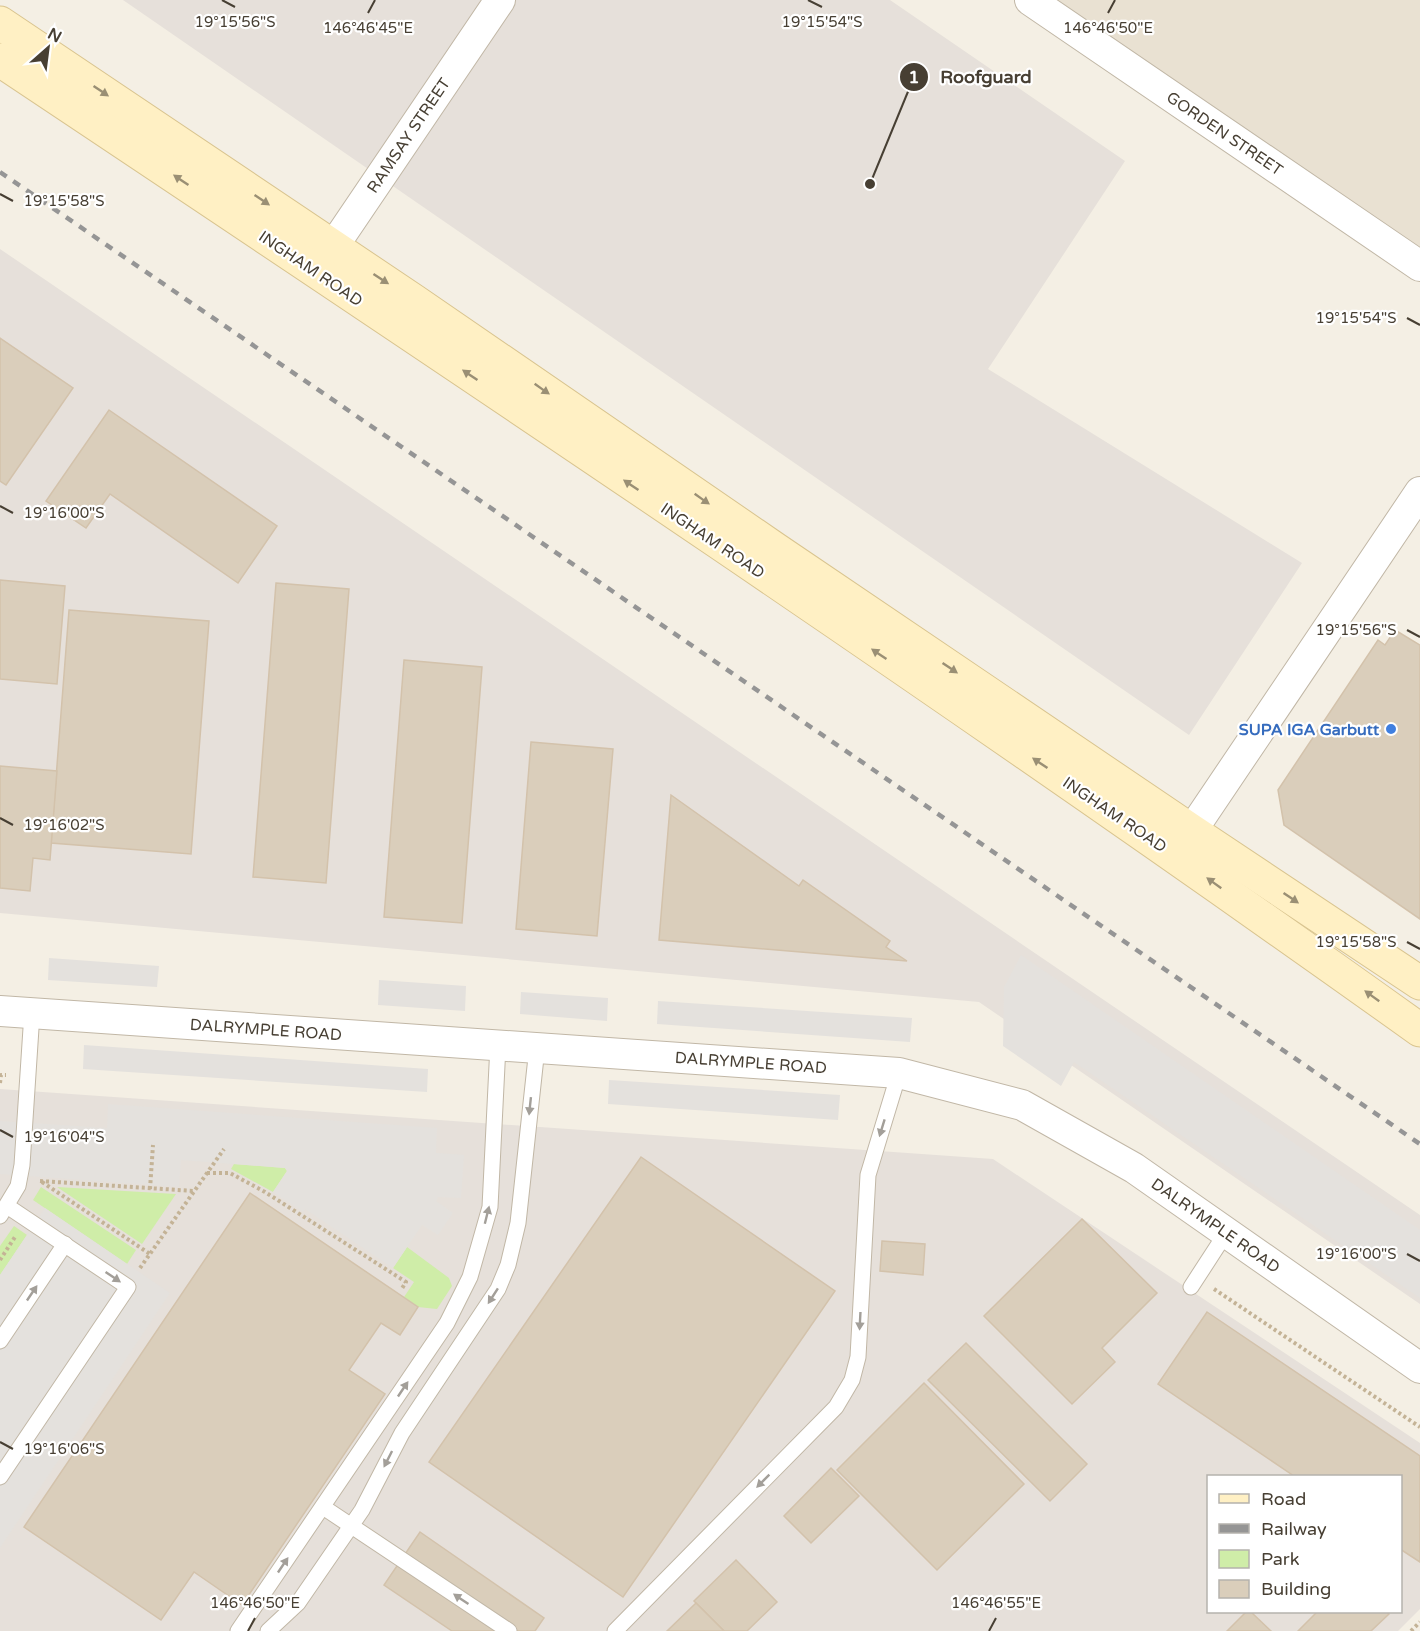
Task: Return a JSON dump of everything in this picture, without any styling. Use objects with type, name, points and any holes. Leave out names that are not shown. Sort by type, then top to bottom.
[{"type":"main road","name":"INGHAM ROAD","points":[[0,23],[324,259],[1183,843],[1420,983]]},
{"type":"main road","name":"INGHAM ROAD","points":[[0,60],[324,259]]},
{"type":"main road","name":"INGHAM ROAD","points":[[1183,843],[1420,1030]]},
{"type":"street","name":"RAMSAY STREET","points":[[324,259],[500,0]]},
{"type":"street","name":"GORDEN STREET","points":[[1030,0],[1420,266]]},
{"type":"street","points":[[1183,843],[1420,492]]},
{"type":"street","name":"DALRYMPLE ROAD","points":[[0,1011],[899,1073],[1022,1105],[1134,1168],[1420,1368]]},
{"type":"lane","points":[[0,1478],[129,1287],[65,1244],[4,1211],[19,1180],[26,1119],[32,1013]]},
{"type":"lane","points":[[238,1631],[447,1323],[470,1277],[490,1207],[498,1045]]},
{"type":"lane","points":[[268,1631],[298,1603],[362,1510],[402,1433],[498,1289],[508,1265],[518,1223],[537,1048]]},
{"type":"lane","points":[[615,1631],[836,1407],[852,1380],[858,1357],[868,1175],[899,1073]]},
{"type":"lane","points":[[1194,1282],[1226,1233]]},
{"type":"lane","points":[[0,1341],[65,1244]]},
{"type":"lane","points":[[323,1507],[510,1631]]},
{"type":"path","points":[[150,1189],[153,1145]]},
{"type":"path","points":[[129,1287],[224,1149]]},
{"type":"path","points":[[207,1173],[230,1173],[265,1192],[406,1282],[401,1290]]},
{"type":"path","points":[[19,1180],[194,1191]]},
{"type":"path","points":[[42,1181],[150,1254]]},
{"type":"path","points":[[1194,1282],[1420,1427]]},
{"type":"path","points":[[1411,1631],[1420,1622]]},
{"type":"shaded area","points":[[123,0],[890,0],[1125,161],[988,369],[1302,563],[1189,735]]},
{"type":"shaded area","points":[[1044,0],[1420,0],[1420,269]]},
{"type":"shaded area","points":[[0,249],[1420,1215],[1420,1304],[979,1002],[0,913]]},
{"type":"shaded area","points":[[1021,955],[1420,1230],[1420,1298],[1074,1062],[1061,1086],[1003,1046],[1004,987]]},
{"type":"shaded area","points":[[49,958],[159,966],[157,987],[48,980]]},
{"type":"shaded area","points":[[379,980],[466,986],[465,1011],[378,1005]]},
{"type":"shaded area","points":[[521,992],[608,998],[607,1021],[520,1014]]},
{"type":"shaded area","points":[[658,1001],[912,1018],[910,1042],[657,1024]]},
{"type":"shaded area","points":[[84,1045],[428,1069],[427,1092],[83,1069]]},
{"type":"shaded area","points":[[609,1080],[840,1095],[838,1120],[608,1104]]},
{"type":"shaded area","points":[[0,1089],[993,1159],[1420,1443],[1420,1609],[1398,1631],[0,1631]]},
{"type":"shaded area","points":[[108,1104],[437,1128],[436,1153],[464,1155],[461,1198],[438,1197],[436,1201],[453,1213],[438,1235],[422,1225],[393,1268],[305,1209],[303,1212],[273,1192],[287,1171],[285,1168],[181,1160],[179,1187],[0,1174],[0,1121],[107,1128]]},
{"type":"shaded area","points":[[45,1208],[170,1293],[0,1548],[0,1275]]},
{"type":"green space","points":[[234,1164],[285,1168],[287,1171],[273,1192],[231,1169]]},
{"type":"green space","points":[[41,1187],[136,1250],[127,1264],[33,1200]]},
{"type":"green space","points":[[57,1187],[176,1194],[142,1244]]},
{"type":"green space","points":[[14,1226],[27,1235],[0,1275],[0,1246]]},
{"type":"green space","points":[[407,1247],[449,1278],[452,1286],[437,1309],[418,1307],[404,1297],[414,1282],[393,1268]]},
{"type":"building","points":[[0,338],[73,388],[6,485],[0,481]]},
{"type":"building","points":[[109,410],[277,526],[238,583],[110,494],[86,528],[46,501]]},
{"type":"building","points":[[0,580],[65,586],[57,684],[0,679]]},
{"type":"building","points":[[276,583],[349,589],[326,883],[253,877]]},
{"type":"building","points":[[69,610],[209,621],[191,854],[51,843]]},
{"type":"building","points":[[1395,630],[1420,645],[1420,919],[1284,825],[1278,790],[1378,640],[1385,645]]},
{"type":"building","points":[[404,660],[482,667],[462,923],[384,917]]},
{"type":"building","points":[[531,742],[613,749],[597,936],[516,929]]},
{"type":"building","points":[[0,766],[57,771],[50,860],[33,858],[30,891],[0,888]]},
{"type":"building","points":[[671,795],[799,886],[803,880],[890,941],[886,947],[907,961],[659,940]]},
{"type":"building","points":[[641,1157],[835,1291],[623,1597],[429,1462]]},
{"type":"building","points":[[250,1193],[418,1307],[400,1335],[381,1323],[349,1370],[385,1394],[242,1605],[194,1572],[161,1620],[24,1527]]},
{"type":"building","points":[[1082,1219],[1157,1293],[1102,1348],[1115,1362],[1072,1404],[984,1316]]},
{"type":"building","points":[[882,1241],[925,1244],[923,1275],[880,1271]]},
{"type":"building","points":[[1207,1312],[1420,1456],[1420,1562],[1402,1550],[1402,1475],[1293,1475],[1158,1384]]},
{"type":"building","points":[[966,1343],[1087,1464],[1050,1501],[928,1380]]},
{"type":"building","points":[[924,1383],[1024,1484],[937,1570],[837,1470]]},
{"type":"building","points":[[831,1468],[859,1496],[811,1543],[784,1516]]},
{"type":"building","points":[[420,1532],[544,1618],[535,1631],[452,1631],[384,1585]]},
{"type":"building","points":[[736,1560],[777,1602],[747,1631],[724,1631],[694,1601]]},
{"type":"building","points":[[696,1603],[724,1631],[667,1631]]},
{"type":"building","points":[[1245,1613],[1252,1613],[1271,1631],[1227,1631]]},
{"type":"building","points":[[1316,1613],[1389,1614],[1371,1631],[1298,1631]]},
{"type":"railway","points":[[0,172],[1420,1144]]},
{"type":"place","name":"Roofguard","points":[[870,184]]},
{"type":"place","name":"SUPA IGA Garbutt","points":[[1391,729]]}]
